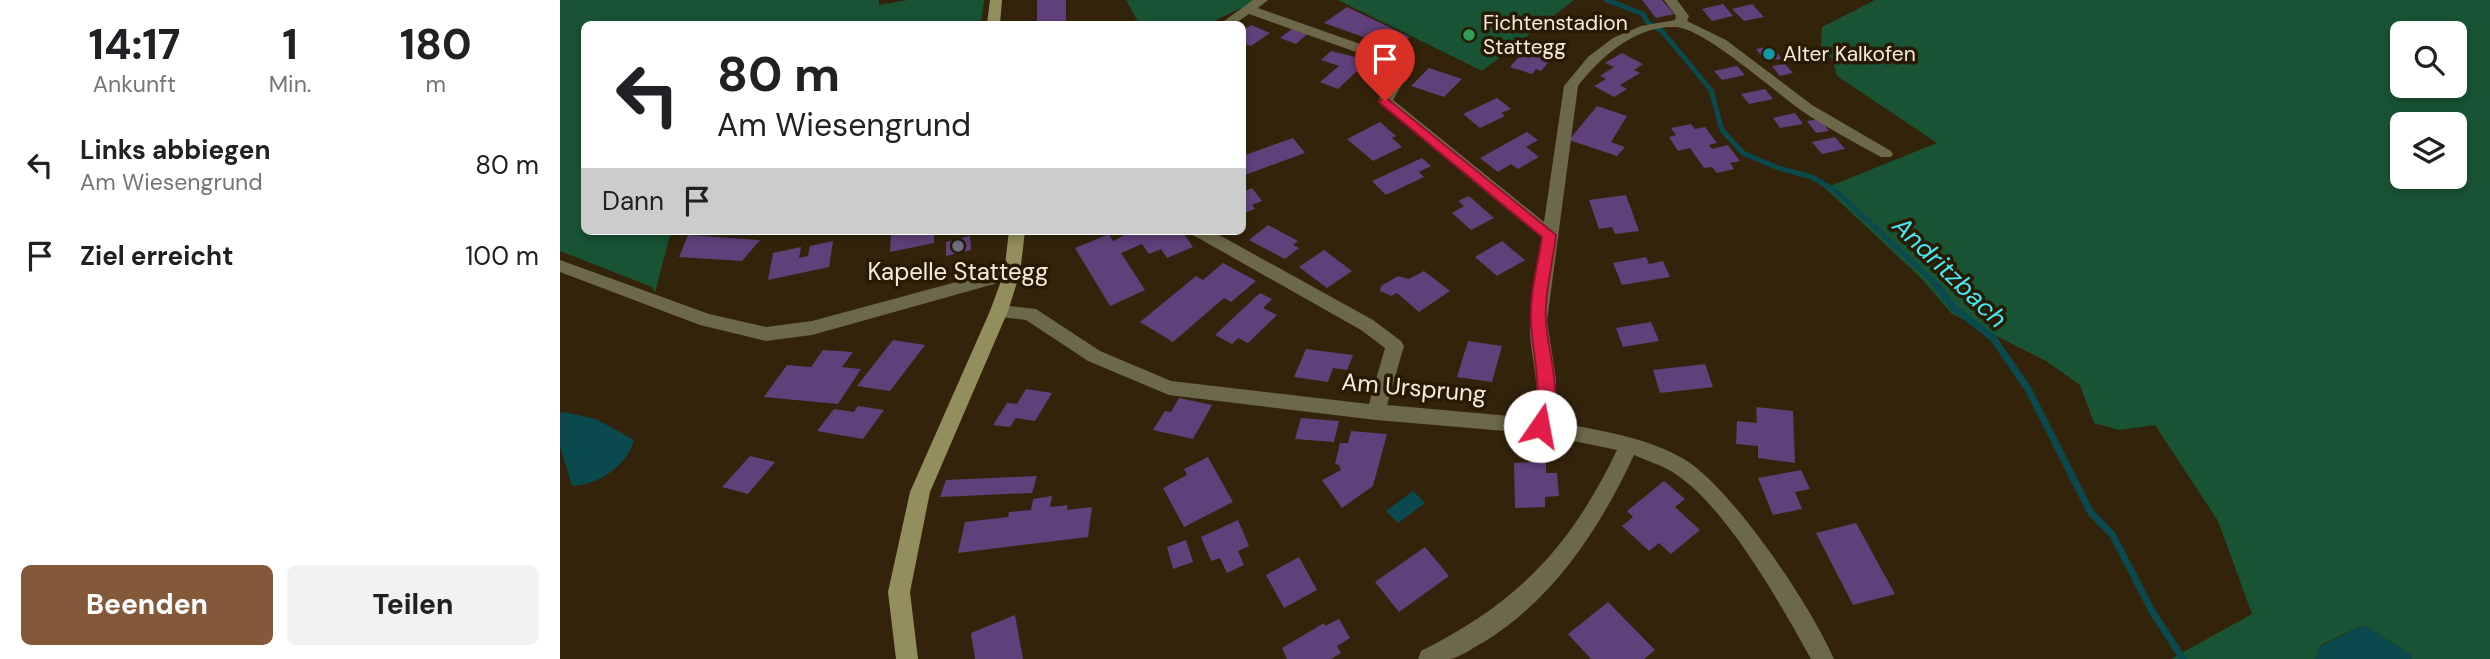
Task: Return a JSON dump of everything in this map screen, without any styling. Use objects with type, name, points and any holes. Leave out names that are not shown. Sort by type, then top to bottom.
[{"type":"main road","points":[[994,21],[996,0]]},
{"type":"main road","points":[[907,659],[899,592],[919,492],[999,311],[1012,273],[1017,235]]},
{"type":"street","points":[[1540,426],[1547,402],[1548,379],[1538,321],[1570,86],[1588,60],[1606,46],[1645,29],[1673,24],[1683,16],[1670,0]]},
{"type":"street","points":[[1231,21],[1256,5],[1395,61],[1404,68],[1385,101],[1549,235]]},
{"type":"street","points":[[1673,24],[1721,43],[1807,107],[1886,154]]},
{"type":"street","points":[[1206,235],[1367,325],[1395,346],[1376,412]]},
{"type":"street","points":[[560,266],[706,320],[766,334],[813,328],[1012,273]]},
{"type":"street","name":"Am Ursprung","points":[[999,311],[1030,314],[1094,356],[1169,388],[1376,412],[1540,426],[1629,445],[1677,465],[1710,492],[1738,526],[1786,595],[1823,659]]},
{"type":"street","points":[[1430,659],[1485,628],[1560,562],[1603,501],[1629,445]]},
{"type":"green space","points":[[560,0],[879,0],[879,5],[908,0],[984,0],[981,21],[581,21],[581,235],[670,235],[655,293],[652,287],[560,251]]},
{"type":"green space","points":[[1126,0],[1258,0],[1217,21],[1137,21]]},
{"type":"green space","name":"Fichtenstadion Stattegg","points":[[1338,0],[1574,0],[1482,71]]},
{"type":"green space","points":[[1875,0],[2490,0],[2490,659],[2412,659],[2410,654],[2363,625],[2321,645],[2315,659],[2171,659],[2252,614],[2218,521],[2155,425],[2119,430],[2094,423],[2080,385],[2046,361],[1951,313],[1922,279],[1825,188],[1937,143],[1837,76],[1833,60],[1821,46],[1822,27]]},
{"type":"water","points":[[560,413],[596,419],[634,440],[625,458],[601,478],[572,486],[560,446]]},
{"type":"water","points":[[1413,491],[1425,503],[1398,523],[1386,511]]},
{"type":"water","points":[[2363,625],[2410,654],[2412,659],[2315,659],[2321,646]]},
{"type":"building","points":[[1037,0],[1066,0],[1066,21],[1037,21]]},
{"type":"building","points":[[1642,0],[1662,0],[1674,14],[1656,18]]},
{"type":"building","points":[[1723,4],[1733,16],[1712,21],[1702,9]]},
{"type":"building","points":[[1752,4],[1764,17],[1744,21],[1732,9]]},
{"type":"building","points":[[1347,7],[1410,37],[1397,49],[1324,23]]},
{"type":"building","points":[[1251,25],[1270,33],[1251,46],[1246,44],[1246,28]]},
{"type":"building","points":[[1292,29],[1307,34],[1296,44],[1280,38]]},
{"type":"building","points":[[1529,45],[1549,52],[1546,55],[1553,57],[1541,71],[1536,69],[1532,74],[1510,67]]},
{"type":"building","name":"Alter Kalkofen","points":[[1772,46],[1782,59],[1765,61],[1756,49]]},
{"type":"building","points":[[1331,51],[1368,60],[1365,63],[1383,69],[1373,78],[1356,72],[1338,89],[1320,82],[1339,66],[1321,60]]},
{"type":"building","points":[[1622,53],[1643,64],[1634,70],[1640,73],[1620,85],[1627,89],[1614,97],[1594,86],[1606,79],[1600,76],[1614,67],[1605,63]]},
{"type":"building","name":"Alter Kalkofen","points":[[1785,64],[1793,73],[1780,76],[1772,66]]},
{"type":"building","points":[[1737,66],[1745,75],[1722,80],[1714,71]]},
{"type":"building","points":[[1429,68],[1462,79],[1444,97],[1411,86]]},
{"type":"building","points":[[1765,89],[1773,99],[1749,104],[1741,94]]},
{"type":"building","points":[[1497,98],[1511,109],[1501,113],[1505,116],[1480,128],[1463,114]]},
{"type":"building","points":[[1597,106],[1627,116],[1611,142],[1625,147],[1617,156],[1569,140]]},
{"type":"building","points":[[1795,113],[1803,124],[1780,128],[1773,118]]},
{"type":"building","points":[[1820,119],[1829,131],[1816,133],[1807,121]]},
{"type":"building","points":[[1380,122],[1396,136],[1392,138],[1402,147],[1373,161],[1347,139]]},
{"type":"building","points":[[1691,124],[1695,129],[1705,127],[1717,143],[1709,145],[1712,149],[1728,145],[1740,161],[1730,163],[1734,169],[1717,173],[1712,167],[1704,168],[1690,148],[1678,151],[1669,137],[1676,135],[1671,128]]},
{"type":"building","points":[[1527,132],[1538,140],[1526,147],[1539,157],[1518,169],[1511,164],[1498,172],[1480,158]]},
{"type":"building","points":[[1835,137],[1845,149],[1822,154],[1812,142]]},
{"type":"building","points":[[1293,138],[1305,153],[1246,175],[1246,155]]},
{"type":"building","points":[[1422,158],[1431,166],[1419,172],[1424,177],[1386,195],[1372,181]]},
{"type":"building","points":[[1252,188],[1262,201],[1252,205],[1255,209],[1246,212],[1246,191]]},
{"type":"building","points":[[1626,195],[1639,231],[1615,234],[1612,227],[1599,229],[1589,200]]},
{"type":"building","points":[[1469,196],[1494,218],[1471,230],[1452,213],[1464,206],[1458,201]]},
{"type":"building","points":[[1268,225],[1298,241],[1293,245],[1299,248],[1285,259],[1249,240]]},
{"type":"building","points":[[688,235],[760,240],[742,261],[679,257]]},
{"type":"building","points":[[891,235],[934,235],[934,243],[890,252]]},
{"type":"building","points":[[1107,235],[1113,241],[1125,235],[1185,235],[1193,247],[1167,258],[1161,249],[1149,254],[1142,244],[1121,253],[1145,290],[1110,306],[1075,248]]},
{"type":"building","name":"Kapelle Stattegg","points":[[970,236],[971,250],[946,256],[946,242]]},
{"type":"building","points":[[833,241],[829,267],[768,280],[773,253],[801,247],[799,258],[808,256],[810,246]]},
{"type":"building","points":[[1502,241],[1525,260],[1497,276],[1475,257]]},
{"type":"building","points":[[1324,250],[1352,271],[1327,288],[1299,267]]},
{"type":"building","points":[[1646,257],[1649,264],[1663,261],[1670,277],[1622,285],[1613,263]]},
{"type":"building","points":[[1223,263],[1256,281],[1231,302],[1224,298],[1173,342],[1140,322],[1196,276],[1203,280]]},
{"type":"building","points":[[1424,271],[1450,291],[1419,312],[1397,293],[1391,296],[1380,291],[1381,286],[1398,276],[1409,279]]},
{"type":"building","points":[[1260,293],[1272,299],[1263,308],[1277,315],[1248,343],[1238,338],[1232,344],[1215,335]]},
{"type":"building","points":[[1651,322],[1659,341],[1623,347],[1616,328]]},
{"type":"building","points":[[893,340],[925,345],[890,391],[857,386]]},
{"type":"building","points":[[1468,341],[1502,346],[1492,382],[1457,377]]},
{"type":"building","points":[[1306,349],[1353,355],[1347,370],[1333,368],[1328,382],[1294,377]]},
{"type":"building","points":[[823,350],[853,352],[842,367],[861,369],[838,404],[764,397],[787,365],[811,367]]},
{"type":"building","points":[[1705,364],[1713,387],[1660,393],[1653,370]]},
{"type":"building","points":[[1026,389],[1052,393],[1035,421],[1016,418],[1010,427],[993,425],[1007,403],[1017,404]]},
{"type":"building","points":[[1179,398],[1212,405],[1193,439],[1153,430],[1165,411],[1171,412]]},
{"type":"building","points":[[858,406],[884,410],[863,439],[817,431],[834,409],[854,412]]},
{"type":"building","points":[[1756,407],[1793,411],[1795,463],[1758,458],[1758,446],[1736,444],[1737,421],[1757,423]]},
{"type":"building","points":[[1301,418],[1339,421],[1334,442],[1295,439]]},
{"type":"building","points":[[1351,431],[1387,434],[1373,486],[1342,508],[1322,480],[1341,470],[1339,465],[1335,464],[1340,443],[1348,443]]},
{"type":"building","points":[[750,456],[775,462],[748,494],[722,487]]},
{"type":"building","points":[[1208,457],[1233,502],[1184,527],[1163,488],[1187,475],[1184,469]]},
{"type":"building","points":[[1546,461],[1546,473],[1557,473],[1559,496],[1545,497],[1545,507],[1515,508],[1514,463]]},
{"type":"building","points":[[1801,470],[1810,489],[1795,492],[1802,509],[1773,515],[1758,478]]},
{"type":"building","points":[[1037,476],[1032,493],[940,497],[946,480]]},
{"type":"building","points":[[1664,481],[1685,499],[1675,507],[1700,530],[1671,554],[1659,543],[1649,551],[1622,526],[1633,517],[1627,511]]},
{"type":"building","points":[[1052,496],[1050,507],[1068,505],[1067,510],[1092,507],[1088,537],[958,553],[965,522],[1008,517],[1009,512],[1031,510],[1033,499]]},
{"type":"building","points":[[1238,520],[1249,546],[1238,551],[1244,565],[1227,573],[1220,558],[1211,561],[1201,537]]},
{"type":"building","points":[[1856,523],[1895,594],[1853,605],[1816,533]]},
{"type":"building","points":[[1186,540],[1193,562],[1173,569],[1167,547]]},
{"type":"building","points":[[1425,547],[1449,576],[1399,612],[1375,582]]},
{"type":"building","points":[[1299,557],[1317,590],[1284,608],[1266,575]]},
{"type":"building","points":[[1608,602],[1655,650],[1644,659],[1591,659],[1568,634]]},
{"type":"building","points":[[1015,615],[1023,659],[975,659],[971,633]]},
{"type":"building","points":[[1339,619],[1350,638],[1337,646],[1341,653],[1331,659],[1287,659],[1282,648],[1324,623],[1325,626]]},
{"type":"waterway","name":"Andritzbach","points":[[1607,0],[1643,14],[1648,23],[1662,31],[1711,90],[1722,130],[1743,153],[1778,168],[1812,177],[1837,192],[1935,283]]},
{"type":"waterway","name":"Andritzbach","points":[[1935,283],[1953,307],[1993,338],[2028,389],[2091,513],[2112,534],[2152,611],[2183,659]]},
{"type":"place","name":"Fichtenstadion Stattegg","points":[[1469,35]]},
{"type":"place","name":"Alter Kalkofen","points":[[1769,54]]},
{"type":"place","name":"Kapelle Stattegg","points":[[958,246]]},
{"type":"route","points":[[1385,101],[1549,235],[1538,321],[1548,379],[1547,402],[1540,426]]}]
